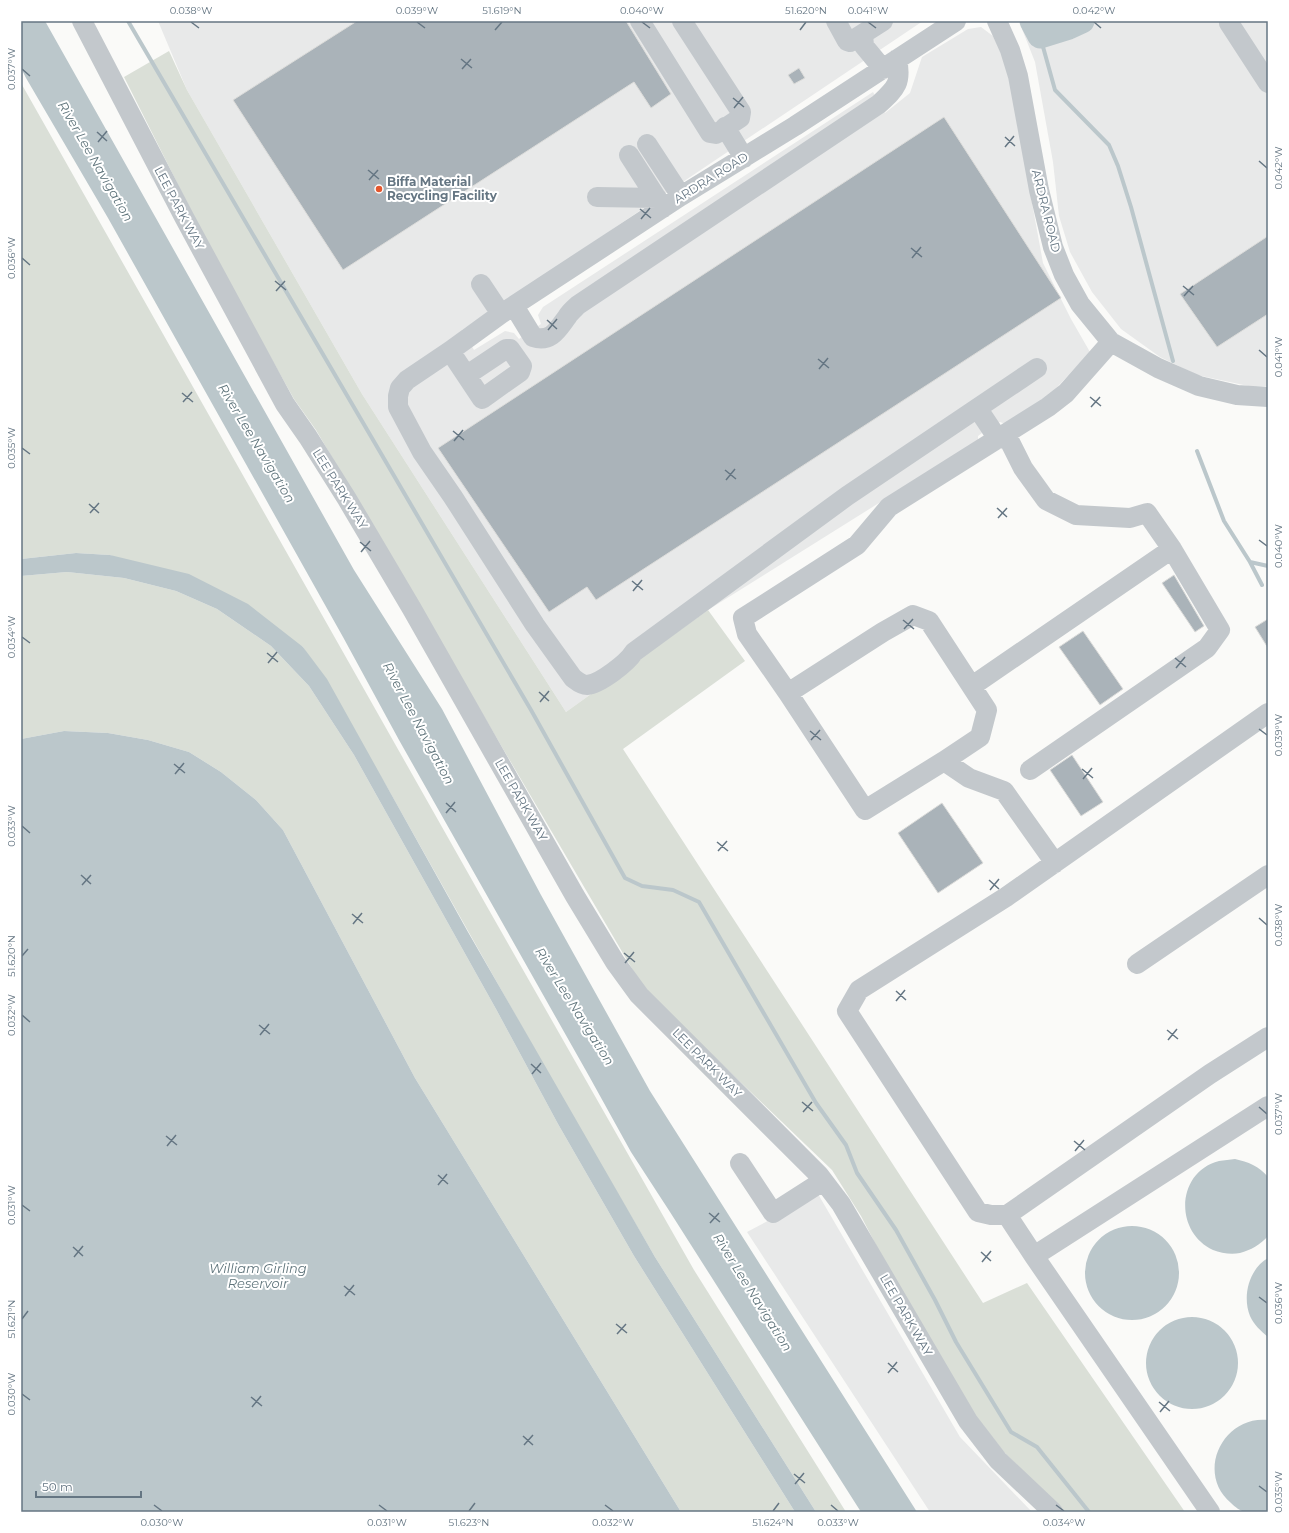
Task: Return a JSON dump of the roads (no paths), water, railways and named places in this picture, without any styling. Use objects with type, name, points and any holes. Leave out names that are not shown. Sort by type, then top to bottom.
[{"type":"street","name":"LEE PARK WAY","points":[[82,21],[184,217],[285,404],[308,437],[347,499],[416,616],[571,889],[615,962],[639,995],[823,1181],[841,1204],[968,1421],[998,1460],[1053,1512]]},
{"type":"street","points":[[640,21],[710,133],[716,134],[740,118],[741,112],[682,21]]},
{"type":"street","points":[[836,21],[847,41],[850,42],[883,21]]},
{"type":"street","name":"ARDRA ROAD","points":[[956,21],[744,158],[681,196],[660,203],[450,351],[406,380],[400,388],[398,407],[422,452],[466,516],[535,625],[573,678],[580,684],[586,685],[597,683],[629,659],[634,652],[848,496],[1038,368]]},
{"type":"street","name":"ARDRA ROAD","points":[[997,21],[1010,50],[1018,76],[1039,223],[1053,247],[1064,275],[1080,304],[1111,342],[1158,368],[1199,386],[1237,395],[1268,397]]},
{"type":"street","points":[[1230,21],[1229,23],[1268,83]]},
{"type":"street","points":[[481,284],[533,338],[540,340],[558,331],[568,315],[578,305],[879,104],[896,88],[900,72],[864,46],[863,34]]},
{"type":"street","points":[[725,127],[744,158]]},
{"type":"street","points":[[647,144],[681,196]]},
{"type":"street","points":[[629,155],[660,203]]},
{"type":"street","points":[[597,197],[660,203]]},
{"type":"street","points":[[788,693],[883,632],[913,615],[929,621],[988,710],[980,737],[865,810],[747,634],[743,618],[858,545],[889,507],[1048,407],[1066,393],[1111,342]]},
{"type":"street","points":[[450,351],[467,375]]},
{"type":"street","points":[[978,409],[1002,437],[1046,500],[1076,515],[1130,518],[1147,513],[1172,549],[1220,630],[1206,648],[1030,770]]},
{"type":"street","points":[[972,686],[1172,549]]},
{"type":"street","points":[[1268,713],[1006,897],[859,990],[847,1011],[978,1212],[991,1215],[1007,1215],[1210,1074],[1268,1037]]},
{"type":"street","points":[[944,761],[969,778],[1004,791],[1055,863]]},
{"type":"street","points":[[1138,964],[1268,875]]},
{"type":"street","points":[[1034,1256],[1268,1106]]},
{"type":"street","points":[[740,1163],[773,1213],[823,1181]]},
{"type":"street","points":[[1007,1215],[1210,1512]]},
{"type":"water","name":"River Lee Navigation","points":[[21,21],[45,21],[354,570],[442,709],[541,895],[650,1091],[917,1512],[861,1512],[631,1152],[108,218],[26,78],[21,68]]},
{"type":"water","points":[[76,553],[110,555],[189,574],[248,604],[303,647],[327,679],[468,932],[655,1257],[816,1512],[795,1512],[634,1256],[558,1124],[496,1009],[354,755],[309,686],[271,646],[217,609],[176,591],[124,578],[67,572],[21,576],[21,559]]},
{"type":"water","name":"William Girling Reservoir","points":[[64,731],[108,733],[148,740],[189,752],[221,772],[256,800],[283,830],[415,1078],[681,1512],[21,1512],[21,739]]},
{"type":"water","points":[[1235,1159],[1253,1165],[1268,1177],[1268,1236],[1259,1245],[1252,1249],[1237,1254],[1230,1254],[1213,1250],[1200,1241],[1191,1230],[1186,1217],[1185,1203],[1188,1189],[1194,1177],[1205,1167],[1219,1161]]},
{"type":"water","points":[[1132,1226],[1150,1230],[1165,1240],[1175,1255],[1179,1273],[1175,1291],[1165,1306],[1150,1316],[1132,1320],[1114,1316],[1099,1306],[1089,1291],[1085,1273],[1089,1255],[1099,1240],[1114,1230]]},
{"type":"water","points":[[1268,1258],[1268,1337],[1258,1328],[1250,1316],[1247,1292],[1256,1269]]},
{"type":"water","points":[[1192,1317],[1201,1318],[1218,1325],[1230,1337],[1237,1354],[1237,1372],[1230,1389],[1218,1401],[1201,1408],[1192,1409],[1183,1408],[1166,1401],[1154,1389],[1147,1372],[1146,1363],[1147,1354],[1154,1337],[1166,1325],[1183,1318]]},
{"type":"water","points":[[1268,1420],[1268,1512],[1244,1511],[1238,1509],[1220,1491],[1215,1477],[1215,1462],[1219,1448],[1227,1436],[1238,1427],[1252,1421]]},
{"type":"waterway","points":[[128,21],[531,710],[625,878],[642,886],[673,890],[699,902],[816,1103],[846,1145],[857,1173],[896,1230],[935,1300],[956,1342],[1011,1432],[1037,1447],[1089,1512]]},
{"type":"waterway","points":[[1032,21],[1040,36],[1069,27],[1082,21]]},
{"type":"waterway","points":[[1040,36],[1055,90],[1109,145],[1118,166],[1131,207],[1173,361]]},
{"type":"waterway","points":[[1197,451],[1224,521],[1250,562],[1268,566]]},
{"type":"waterway","points":[[1250,562],[1262,585]]},
{"type":"place","name":"Biffa Material Recycling Facility","points":[[379,189]]}]
